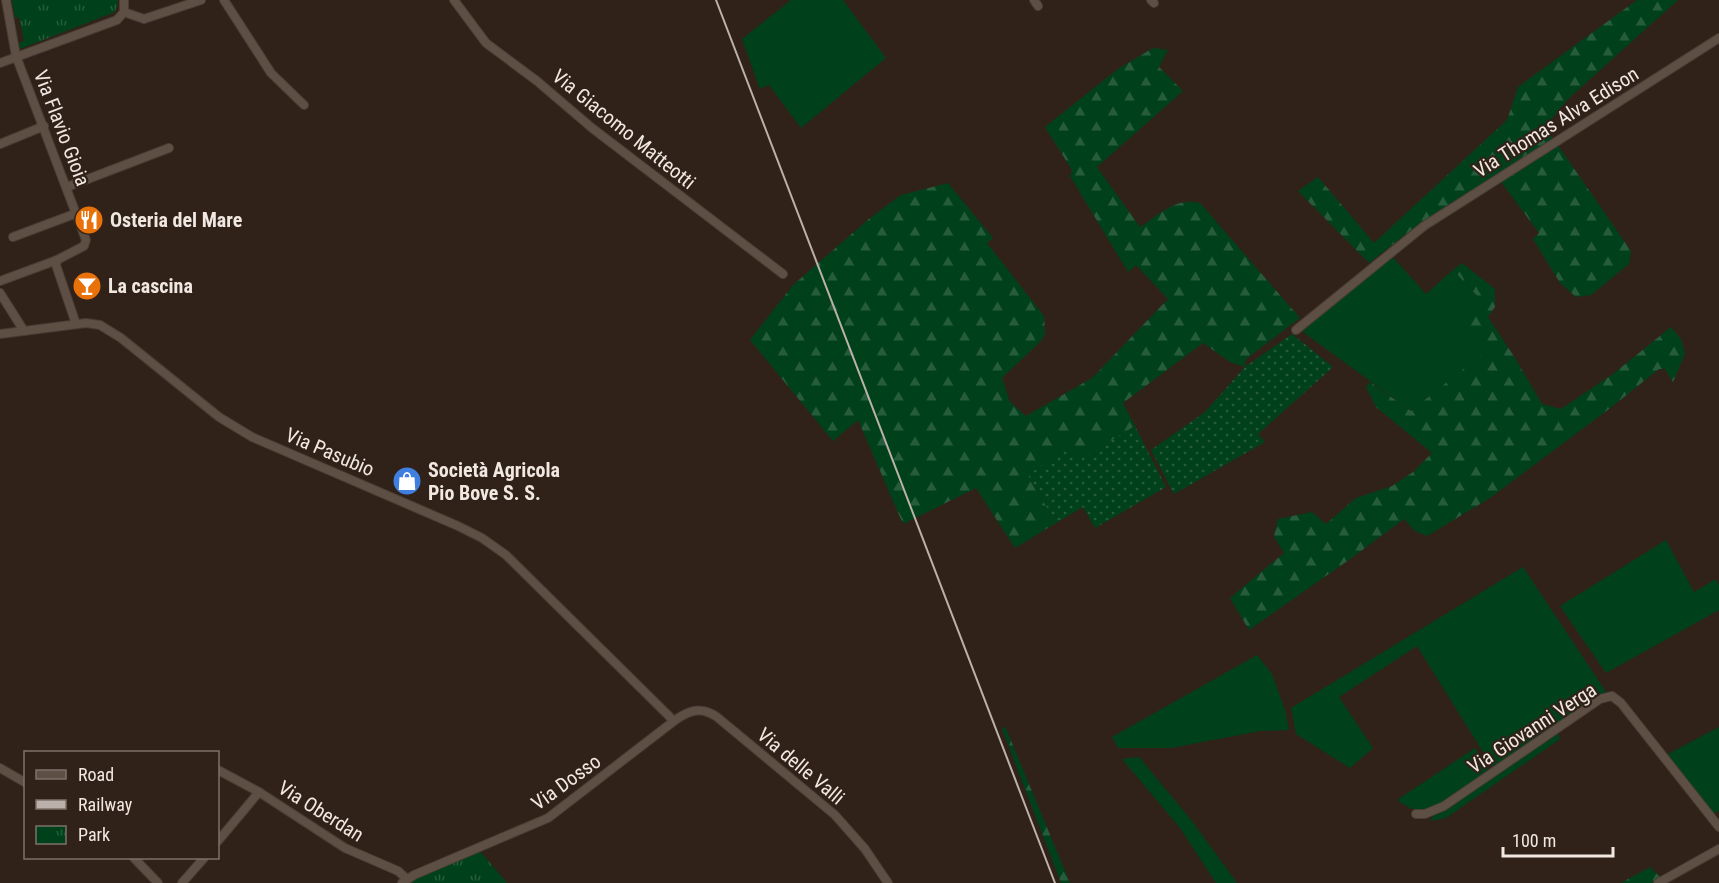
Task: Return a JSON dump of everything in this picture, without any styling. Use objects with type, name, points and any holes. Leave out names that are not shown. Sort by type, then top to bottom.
[{"type":"street","name":"Via Flavio Gioia","points":[[6,0],[16,56],[86,240],[84,246],[57,260]]},
{"type":"street","points":[[0,63],[113,22],[124,12],[124,0]]},
{"type":"street","points":[[124,12],[144,19],[201,0]]},
{"type":"street","points":[[224,0],[271,73],[304,105]]},
{"type":"street","name":"Via Giacomo Matteotti","points":[[454,0],[486,43],[537,81],[592,128],[783,274]]},
{"type":"street","name":"Via Thomas Alva Edison","points":[[1296,330],[1412,235],[1719,38]]},
{"type":"street","points":[[0,144],[44,126]]},
{"type":"street","points":[[67,187],[169,148]]},
{"type":"street","points":[[13,237],[77,213]]},
{"type":"street","points":[[0,281],[57,260],[56,265],[76,324]]},
{"type":"street","points":[[0,293],[24,331]]},
{"type":"street","name":"Via Pasubio","points":[[0,334],[86,323],[99,325],[114,334],[219,417],[252,436],[482,538],[506,555],[674,721]]},
{"type":"street","name":"Via Giovanni Verga","points":[[1416,814],[1425,814],[1444,806],[1600,699],[1612,696],[1621,703],[1719,827]]},
{"type":"street","name":"Via delle Valli","points":[[674,721],[694,710],[710,712],[717,717],[835,815],[865,849],[888,883]]},
{"type":"street","name":"Via Dosso","points":[[404,881],[548,818],[674,721]]},
{"type":"street","points":[[0,780],[3,770],[24,782]]},
{"type":"street","name":"Via Oberdan","points":[[219,771],[259,792],[345,848],[398,871],[404,881]]},
{"type":"street","points":[[219,840],[259,792]]},
{"type":"street","points":[[1658,883],[1719,849]]},
{"type":"street","points":[[135,859],[158,883]]},
{"type":"street","points":[[182,883],[203,859]]},
{"type":"green space","points":[[12,0],[117,0],[118,2],[115,12],[20,49],[19,43],[24,41],[19,17],[15,18]]},
{"type":"green space","points":[[791,0],[843,0],[886,58],[801,128],[769,85],[760,89],[742,39]]},
{"type":"green space","points":[[1637,0],[1678,0],[1568,99],[1549,122],[1548,131],[1631,251],[1629,264],[1591,295],[1576,297],[1560,283],[1533,239],[1539,233],[1496,175],[1406,234],[1369,263],[1298,191],[1318,177],[1374,243],[1507,120],[1518,87]]},
{"type":"green space","points":[[1153,48],[1168,50],[1159,67],[1183,91],[1097,167],[1140,227],[1162,212],[1183,202],[1200,203],[1300,318],[1246,359],[1245,367],[1230,362],[1203,343],[1123,403],[1135,426],[1078,462],[1028,475],[1056,523],[1015,548],[976,488],[903,524],[858,420],[833,441],[750,340],[793,285],[870,218],[901,195],[948,183],[993,238],[987,243],[1044,316],[1045,334],[1041,341],[1002,378],[1010,402],[1026,416],[1092,378],[1168,299],[1136,265],[1128,272],[1070,176],[1072,170],[1045,127],[1118,69]]},
{"type":"green space","points":[[1389,253],[1426,294],[1453,270],[1480,299],[1456,319],[1483,354],[1411,411],[1303,332],[1304,326]]},
{"type":"green space","points":[[1462,263],[1495,289],[1495,307],[1488,317],[1542,404],[1561,409],[1613,374],[1671,327],[1681,339],[1685,354],[1673,382],[1665,369],[1659,369],[1490,498],[1427,536],[1415,531],[1404,519],[1249,630],[1230,598],[1284,553],[1274,536],[1278,519],[1312,512],[1326,524],[1356,498],[1392,486],[1413,472],[1432,453],[1376,407],[1366,387],[1370,382],[1411,411],[1482,354],[1455,319],[1480,299],[1453,270]]},
{"type":"green space","points":[[1292,334],[1333,367],[1258,434],[1265,442],[1174,494],[1151,450],[1205,412],[1245,367]]},
{"type":"green space","points":[[1135,426],[1166,487],[1095,528],[1083,507],[1056,523],[1028,475],[1069,447],[1078,461]]},
{"type":"green space","points":[[1666,540],[1694,592],[1716,579],[1719,585],[1719,610],[1606,673],[1560,606]]},
{"type":"green space","points":[[1523,567],[1606,692],[1493,768],[1417,646],[1339,697],[1373,748],[1350,768],[1296,734],[1291,708]]},
{"type":"green space","points":[[1257,655],[1272,674],[1285,710],[1289,730],[1260,731],[1171,748],[1118,748],[1112,737]]},
{"type":"green space","points":[[1005,726],[1070,883],[1061,883],[1002,729]]},
{"type":"green space","points":[[1719,727],[1719,811],[1713,814],[1666,755]]},
{"type":"green space","points":[[1557,732],[1560,739],[1446,818],[1431,821],[1432,817]]},
{"type":"green space","points":[[1475,748],[1489,769],[1455,795],[1434,807],[1418,811],[1397,800]]},
{"type":"green space","points":[[1139,757],[1192,821],[1237,883],[1216,883],[1180,828],[1122,759]]},
{"type":"green space","points":[[479,850],[507,883],[411,883],[416,877]]},
{"type":"green space","points":[[1650,867],[1660,877],[1652,883],[1621,883]]},
{"type":"railway","points":[[716,0],[1055,883]]},
{"type":"place","name":"Osteria del Mare","points":[[89,220]]},
{"type":"place","name":"La cascina","points":[[87,286]]},
{"type":"place","name":"Società Agricola Pio Bove S. S.","points":[[407,481]]}]
